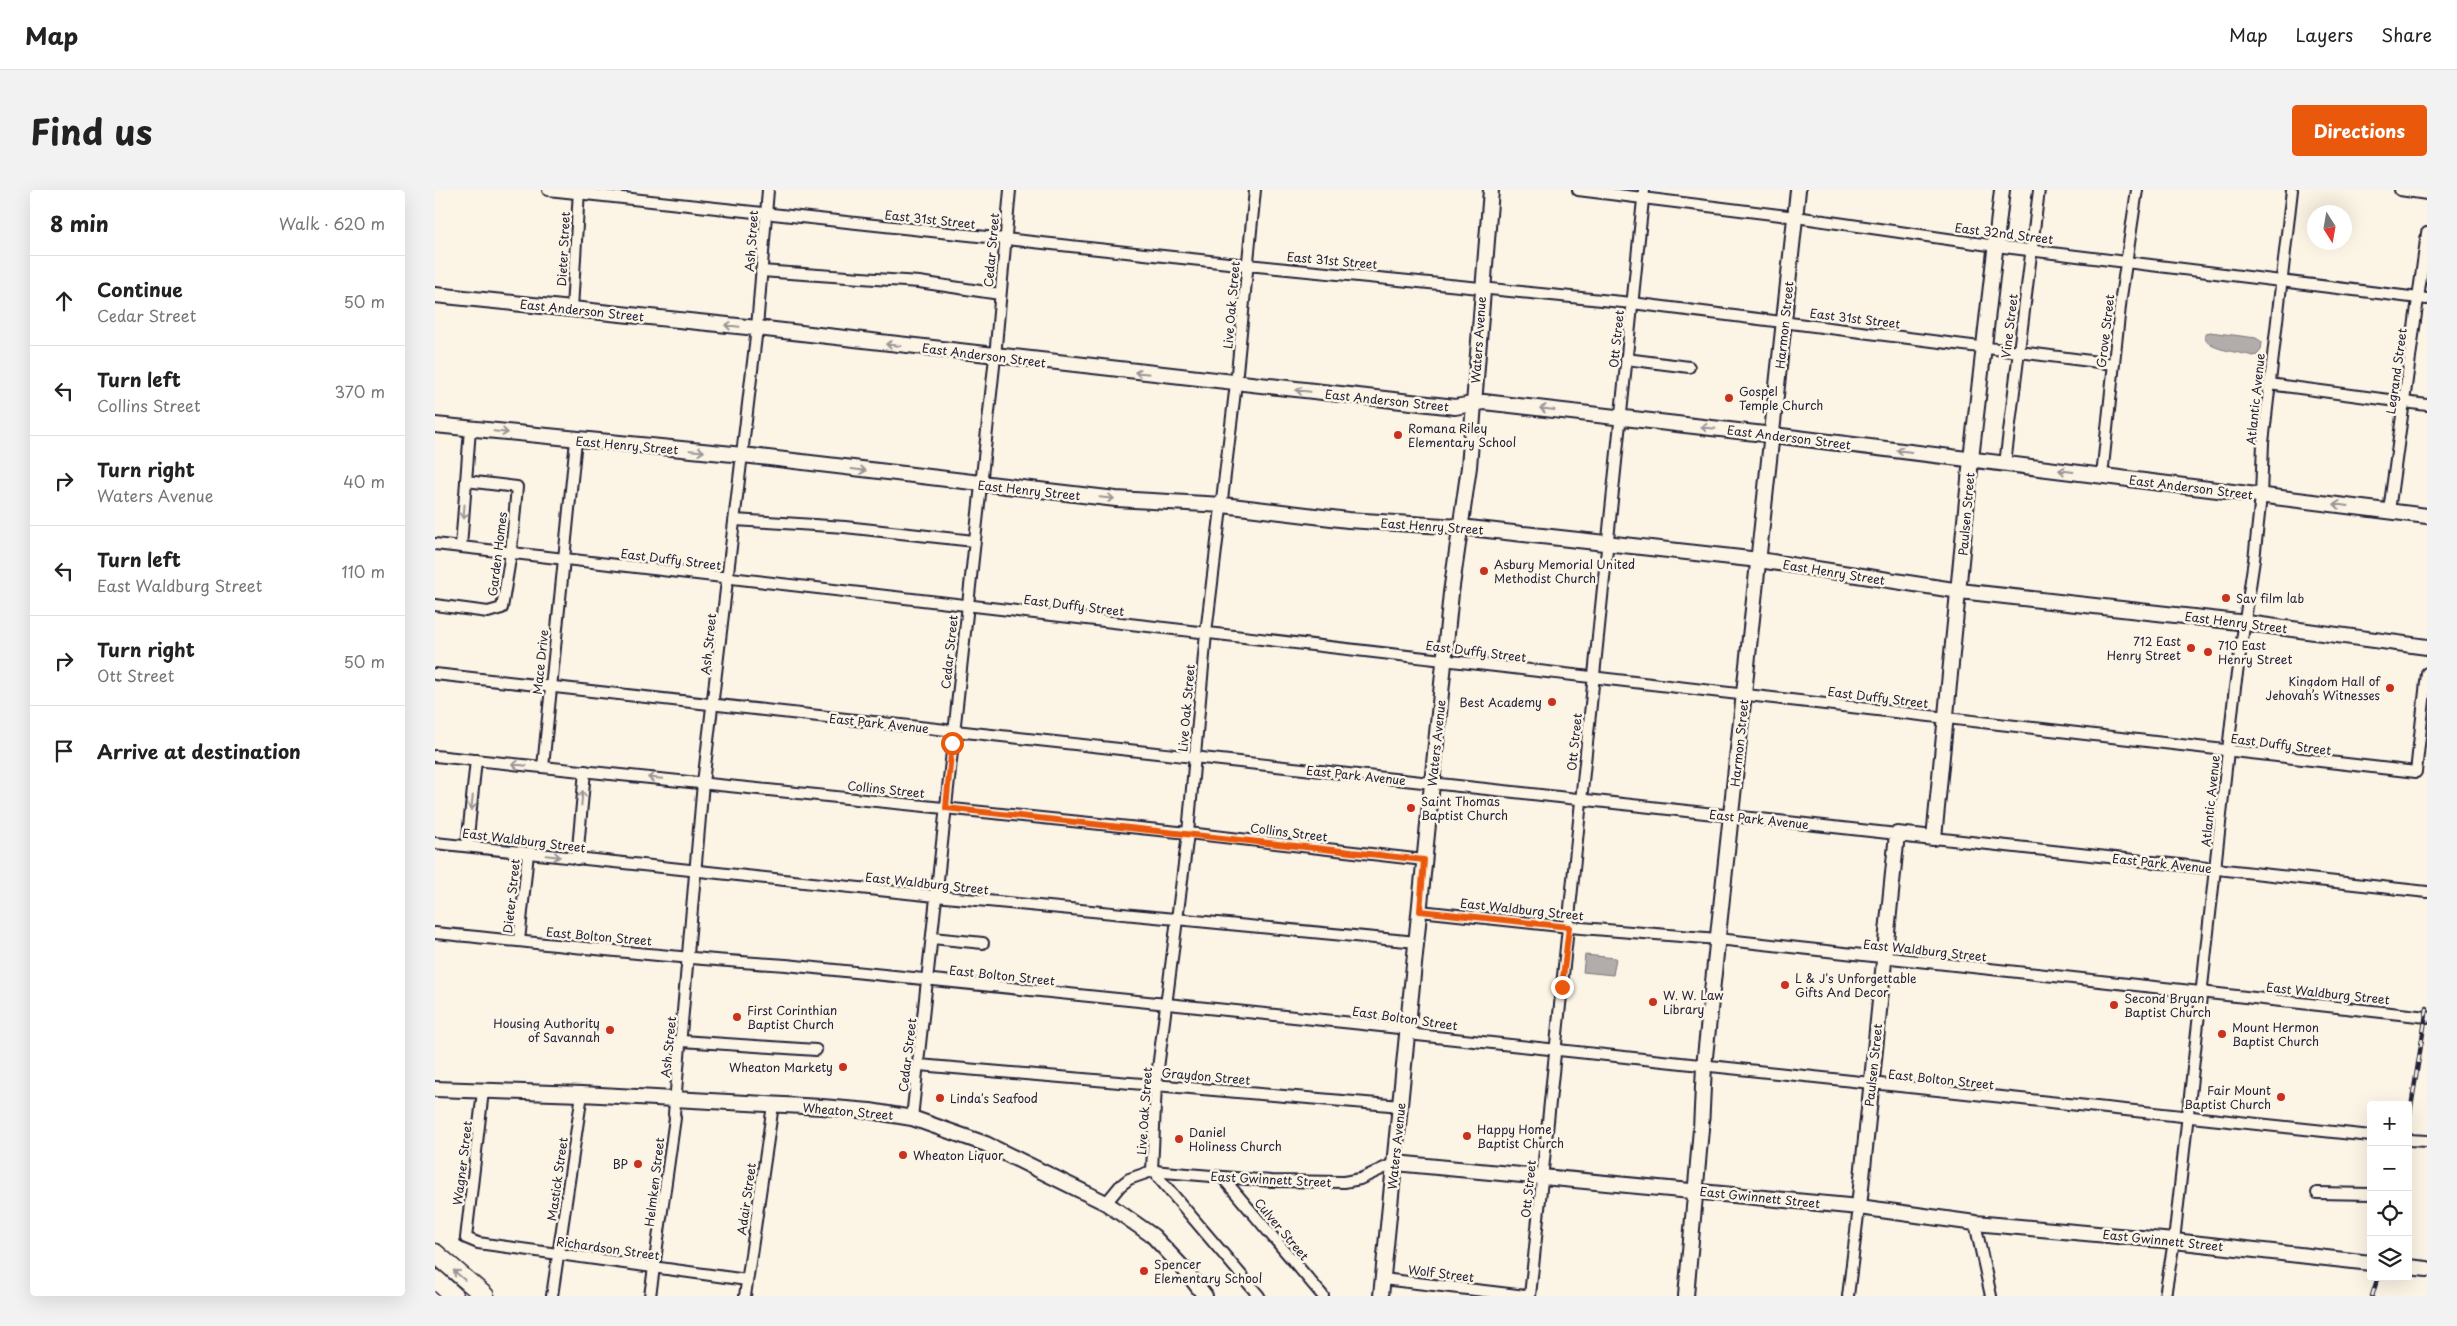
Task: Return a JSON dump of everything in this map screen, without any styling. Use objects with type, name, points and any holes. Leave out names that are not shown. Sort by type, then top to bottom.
[{"type":"highway","points":[[435,1253],[485,1296]]},
{"type":"highway","points":[[435,1279],[454,1296]]},
{"type":"main road","name":"Waters Avenue","points":[[1381,1296],[1445,660],[1469,467],[1491,190]]},
{"type":"main road","name":"Harmon Street","points":[[1686,1296],[1704,1066],[1799,190]]},
{"type":"main road","name":"Paulsen Street","points":[[1934,838],[1960,592],[1971,459],[2002,190]]},
{"type":"main road","name":"East Anderson Street","points":[[435,295],[757,328],[995,357],[1455,407],[1484,402],[1773,435],[2427,516]]},
{"type":"main road","name":"East Henry Street","points":[[435,425],[743,456],[1116,499],[1223,505],[1348,520],[1461,527],[1759,560],[1960,592],[2247,623],[2427,647]]},
{"type":"main road","name":"Paulsen Street","points":[[1859,1207],[1897,834]]},
{"type":"main road","name":"East Park Avenue","points":[[1897,834],[1934,838]]},
{"type":"main road","name":"Wheaton Street","points":[[435,1089],[582,1094],[773,1105],[870,1111],[912,1118],[986,1144],[1106,1203],[1153,1236],[1185,1270],[1205,1296]]},
{"type":"main road","name":"East Gwinnett Street","points":[[1395,1163],[1859,1207],[1975,1223],[2174,1241],[2367,1263]]},
{"type":"main road","points":[[2412,1267],[2427,1269]]},
{"type":"street","name":"East 31st Street","points":[[548,190],[1247,265],[1482,286],[1785,321],[2113,364]]},
{"type":"street","name":"Ash Street","points":[[676,1100],[703,783],[743,456],[757,328],[768,190]]},
{"type":"street","name":"Cedar Street","points":[[912,1118],[995,357],[1004,239],[1010,190]]},
{"type":"street","name":"Live Oak Street","points":[[1106,1203],[1129,1179],[1155,1171],[1156,1084],[1188,833],[1206,633],[1223,505],[1255,190]]},
{"type":"street","name":"East 32nd Street","points":[[1578,190],[1643,193],[1996,246],[2423,299]]},
{"type":"street","name":"Vine Street","points":[[2005,464],[2039,190]]},
{"type":"street","name":"Grove Street","points":[[2101,476],[2113,364],[2137,190]]},
{"type":"street","name":"Atlantic Avenue","points":[[2165,1296],[2174,1241],[2235,687],[2247,623],[2261,496],[2263,443],[2269,384],[2292,190]]},
{"type":"street","points":[[2400,190],[2427,194]]},
{"type":"street","name":"Dieter Street","points":[[572,309],[579,192]]},
{"type":"street","name":"Ott Street","points":[[1528,1296],[1569,927],[1643,193]]},
{"type":"street","name":"Legrand Street","points":[[2389,511],[2404,402],[2423,299],[2427,233]]},
{"type":"street","points":[[761,271],[919,282],[1000,294]]},
{"type":"street","points":[[1626,359],[1689,367]]},
{"type":"street","points":[[2269,384],[2427,405]]},
{"type":"street","points":[[461,547],[470,429]]},
{"type":"street","points":[[564,559],[576,440]]},
{"type":"street","name":"Garden Homes","points":[[435,605],[488,612],[502,608],[511,553],[517,487],[466,481]]},
{"type":"street","points":[[735,520],[845,527],[974,541]]},
{"type":"street","name":"East Duffy Street","points":[[435,544],[2415,772],[2427,673]]},
{"type":"street","name":"Mace Drive","points":[[543,768],[564,559]]},
{"type":"street","name":"East Park Avenue","points":[[435,674],[1897,834]]},
{"type":"street","name":"Collins Street","points":[[435,756],[1188,833],[1424,860]]},
{"type":"street","points":[[467,846],[476,760]]},
{"type":"street","points":[[577,859],[585,771]]},
{"type":"street","name":"East Park Avenue","points":[[1934,838],[2427,892]]},
{"type":"street","name":"East Waldburg Street","points":[[435,843],[695,872],[1417,942]]},
{"type":"street","name":"Dieter Street","points":[[519,941],[529,854]]},
{"type":"street","name":"East Waldburg Street","points":[[1420,911],[1569,927],[1718,939],[2427,1017]]},
{"type":"street","name":"East Bolton Street","points":[[435,933],[689,958],[786,965],[1408,1029],[1417,1035],[2367,1136]]},
{"type":"street","points":[[932,938],[983,943]]},
{"type":"street","points":[[682,1041],[816,1050]]},
{"type":"street","name":"Graydon Street","points":[[919,1065],[1401,1106]]},
{"type":"street","name":"Wagner Street","points":[[466,1238],[483,1091]]},
{"type":"street","name":"Mastick Street","points":[[552,1296],[582,1094]]},
{"type":"street","name":"Helmken Street","points":[[650,1296],[676,1100]]},
{"type":"street","name":"Adair Street","points":[[745,1296],[773,1105]]},
{"type":"street","points":[[2412,1140],[2427,1141]]},
{"type":"street","name":"East Gwinnett Street","points":[[1155,1171],[1223,1178],[1344,1182],[1360,1179],[1395,1163]]},
{"type":"street","points":[[1155,1171],[1259,1296]]},
{"type":"street","name":"Culver Street","points":[[1223,1178],[1323,1296]]},
{"type":"street","points":[[2317,1193],[2367,1194]]},
{"type":"street","name":"Paulsen Street","points":[[1848,1296],[1859,1207]]},
{"type":"street","points":[[1975,1223],[1991,1296]]},
{"type":"street","name":"Richardson Street","points":[[466,1238],[479,1243],[747,1280]]},
{"type":"street","name":"Wolf Street","points":[[1383,1279],[1528,1296]]},
{"type":"shaded area","points":[[2210,332],[2256,338],[2262,342],[2261,350],[2257,355],[2253,356],[2223,350],[2209,344],[2205,339],[2205,334]]},
{"type":"shaded area","points":[[1585,955],[1616,958],[1613,975],[1583,972]]},
{"type":"railway","points":[[2412,1101],[2427,1008]]},
{"type":"railway","points":[[2372,1296],[2377,1281]]},
{"type":"place","name":"Gospel Temple Church","points":[[1729,398]]},
{"type":"place","name":"Romana Riley Elementary School","points":[[1398,435]]},
{"type":"place","name":"Asbury Memorial United Methodist Church","points":[[1484,571]]},
{"type":"place","name":"Sav film lab","points":[[2226,598]]},
{"type":"place","name":"712 East Henry Street","points":[[2191,648]]},
{"type":"place","name":"710 East Henry Street","points":[[2208,652]]},
{"type":"place","name":"Kingdom Hall of Jehovah’s Witnesses","points":[[2390,688]]},
{"type":"place","name":"Best Academy","points":[[1552,702]]},
{"type":"place","name":"Saint Thomas Baptist Church","points":[[1411,808]]},
{"type":"place","name":"L & J's Unforgettable Gifts And Decor","points":[[1785,985]]},
{"type":"place","name":"W. W. Law Library","points":[[1653,1002]]},
{"type":"place","name":"Second Bryan Baptist Church","points":[[2114,1005]]},
{"type":"place","name":"First Corinthian Baptist Church","points":[[737,1017]]},
{"type":"place","name":"Housing Authority of Savannah","points":[[610,1030]]},
{"type":"place","name":"Mount Hermon Baptist Church","points":[[2222,1034]]},
{"type":"place","name":"Wheaton Markety","points":[[843,1067]]},
{"type":"place","name":"Fair Mount Baptist Church","points":[[2281,1097]]},
{"type":"place","name":"Linda's Seafood","points":[[940,1098]]},
{"type":"place","name":"Happy Home Baptist Church","points":[[1467,1136]]},
{"type":"place","name":"Daniel Holiness Church","points":[[1179,1139]]},
{"type":"place","name":"Wheaton Liquor","points":[[903,1155]]},
{"type":"place","name":"BP","points":[[638,1164]]},
{"type":"place","name":"Spencer Elementary School","points":[[1144,1271]]},
{"type":"route","points":[[952,743],[946,808],[1424,860],[1420,911],[1569,927],[1562,987]]}]
